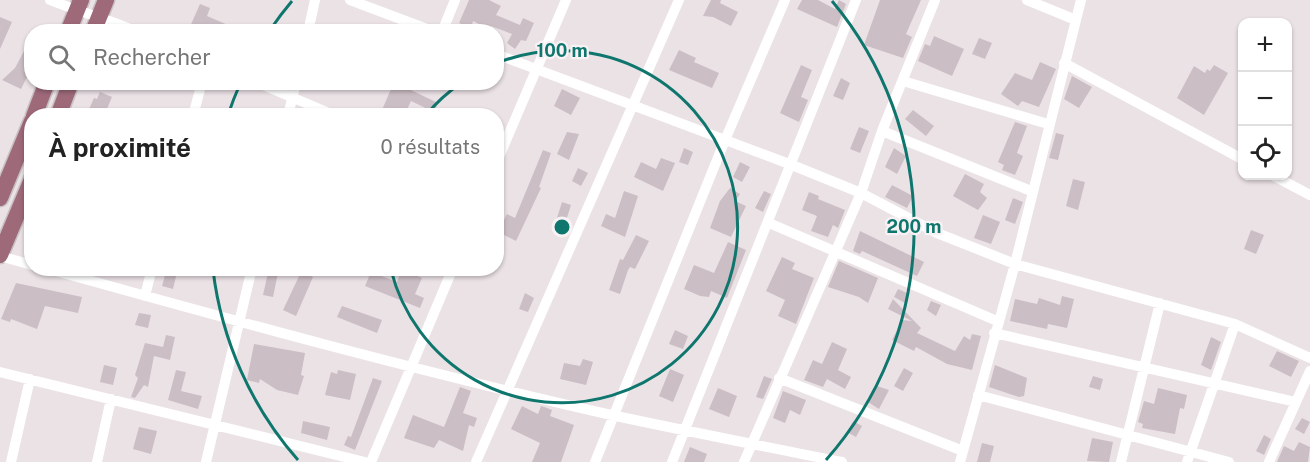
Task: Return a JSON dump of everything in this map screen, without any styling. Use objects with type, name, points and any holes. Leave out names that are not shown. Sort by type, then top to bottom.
[{"type":"main road","points":[[71,24],[79,5]]},
{"type":"main road","points":[[96,24],[103,8]]},
{"type":"main road","points":[[37,108],[44,90]]},
{"type":"main road","points":[[61,108],[68,90]]},
{"type":"main road","points":[[0,198],[24,140]]},
{"type":"main road","points":[[0,255],[24,198]]},
{"type":"street","points":[[50,0],[103,8],[126,24]]},
{"type":"street","points":[[310,24],[315,0]]},
{"type":"street","points":[[350,0],[414,24]]},
{"type":"street","points":[[444,24],[455,0]]},
{"type":"street","points":[[504,145],[566,0]]},
{"type":"street","points":[[477,462],[679,0]]},
{"type":"street","points":[[595,462],[725,140],[785,0]]},
{"type":"street","points":[[672,462],[856,0]]},
{"type":"street","points":[[744,462],[861,194],[882,131],[935,0]]},
{"type":"street","points":[[1027,0],[1076,20]]},
{"type":"street","points":[[779,378],[962,456],[1014,264],[1081,0]]},
{"type":"street","points":[[504,57],[792,165],[861,194],[938,233],[1014,264],[1235,324],[1310,358]]},
{"type":"street","points":[[1064,63],[1238,157]]},
{"type":"street","points":[[903,81],[1048,124]]},
{"type":"street","points":[[195,108],[200,90]]},
{"type":"street","points":[[274,90],[316,108]]},
{"type":"street","points":[[290,108],[294,90]]},
{"type":"street","points":[[882,131],[1031,191]]},
{"type":"street","points":[[1282,180],[1310,195]]},
{"type":"street","points":[[769,223],[997,321]]},
{"type":"street","points":[[0,255],[24,262]]},
{"type":"street","points":[[74,276],[239,323],[615,416],[842,462]]},
{"type":"street","points":[[145,296],[150,276]]},
{"type":"street","points":[[206,462],[250,276]]},
{"type":"street","points":[[371,462],[450,276]]},
{"type":"street","points":[[1121,462],[1160,303]]},
{"type":"street","points":[[1188,456],[1235,324]]},
{"type":"street","points":[[994,333],[1296,402]]},
{"type":"street","points":[[1269,462],[1310,371]]},
{"type":"street","points":[[0,372],[365,462]]},
{"type":"street","points":[[11,462],[30,379]]},
{"type":"street","points":[[978,395],[1128,434],[1188,456],[1229,462]]},
{"type":"street","points":[[97,462],[111,399]]},
{"type":"building","points":[[469,0],[489,0],[501,6],[496,15],[520,25],[523,18],[534,23],[526,41],[521,40],[515,49],[507,43],[512,34],[504,31],[504,24],[479,24],[473,21],[472,24],[459,23]]},
{"type":"building","points":[[711,0],[721,0],[720,3],[738,12],[731,26],[713,17],[703,16]]},
{"type":"building","points":[[802,0],[818,0],[835,9],[839,0],[846,4],[837,27],[797,9]]},
{"type":"building","points":[[880,0],[921,0],[906,34],[912,37],[903,58],[864,45]]},
{"type":"building","points":[[200,4],[210,8],[207,16],[226,24],[191,24]]},
{"type":"building","points":[[0,17],[12,22],[0,49]]},
{"type":"building","points":[[934,36],[964,49],[952,76],[918,61],[925,44],[930,46]]},
{"type":"building","points":[[979,38],[992,43],[985,59],[972,54]]},
{"type":"building","points":[[679,50],[696,58],[694,62],[719,73],[712,88],[669,70]]},
{"type":"building","points":[[24,51],[24,83],[21,89],[2,80],[15,68]]},
{"type":"building","points":[[1040,62],[1056,69],[1039,107],[1022,101],[1018,106],[1001,94],[1015,73],[1032,80]]},
{"type":"building","points":[[801,65],[812,70],[801,97],[808,100],[799,122],[780,113]]},
{"type":"building","points":[[1214,65],[1228,73],[1204,115],[1177,98],[1194,66],[1205,73],[1207,69],[1210,71]]},
{"type":"building","points":[[1072,76],[1092,87],[1079,108],[1064,99]]},
{"type":"building","points":[[841,78],[850,83],[843,100],[833,96]]},
{"type":"building","points":[[562,89],[580,98],[571,115],[554,106]]},
{"type":"building","points":[[391,90],[411,90],[438,103],[436,108],[426,108],[411,101],[408,108],[383,108]]},
{"type":"building","points":[[100,92],[112,97],[107,108],[90,108],[94,98],[97,99]]},
{"type":"building","points":[[913,110],[934,126],[926,136],[905,119]]},
{"type":"building","points":[[1015,122],[1027,126],[1017,153],[1023,156],[1015,175],[1002,170],[1004,165],[998,162]]},
{"type":"building","points":[[859,127],[869,131],[860,153],[850,149]]},
{"type":"building","points":[[567,132],[579,134],[569,160],[557,154]]},
{"type":"building","points":[[1056,133],[1064,135],[1058,160],[1049,158]]},
{"type":"building","points":[[684,148],[693,152],[688,165],[679,162]]},
{"type":"building","points":[[894,148],[906,156],[897,174],[885,167]]},
{"type":"building","points":[[543,150],[551,153],[539,187],[541,188],[516,241],[504,235],[504,220],[507,214],[515,218]]},
{"type":"building","points":[[661,158],[675,163],[663,191],[634,177],[641,162],[656,169]]},
{"type":"building","points":[[740,162],[750,167],[742,182],[733,177]]},
{"type":"building","points":[[578,168],[588,173],[581,186],[572,181]]},
{"type":"building","points":[[965,174],[984,184],[980,192],[987,198],[978,210],[953,196]]},
{"type":"building","points":[[1073,179],[1085,182],[1078,210],[1066,206]]},
{"type":"building","points":[[892,185],[913,196],[907,208],[885,197]]},
{"type":"building","points":[[730,188],[740,194],[735,201],[746,206],[731,237],[710,228],[720,201]]},
{"type":"building","points":[[624,191],[638,196],[625,237],[601,226],[606,214],[615,218]]},
{"type":"building","points":[[764,191],[771,194],[763,212],[755,208]]},
{"type":"building","points":[[809,192],[819,196],[818,199],[845,210],[838,228],[833,225],[828,237],[811,231],[817,216],[802,210]]},
{"type":"building","points":[[1013,198],[1023,202],[1015,224],[1005,220]]},
{"type":"building","points":[[562,202],[571,205],[565,224],[556,221]]},
{"type":"building","points":[[983,215],[1000,222],[991,244],[974,238]]},
{"type":"building","points":[[1251,230],[1264,235],[1256,254],[1244,249]]},
{"type":"building","points":[[860,231],[924,262],[917,276],[862,251],[860,254],[853,251]]},
{"type":"building","points":[[636,235],[649,241],[635,269],[630,267],[628,270],[620,294],[609,290],[620,259],[623,260]]},
{"type":"building","points":[[728,242],[746,250],[727,298],[711,291],[709,297],[700,296],[684,289],[694,265],[714,273]]},
{"type":"building","points":[[782,257],[795,263],[792,269],[814,278],[796,324],[778,316],[785,300],[766,291]]},
{"type":"building","points":[[839,261],[878,278],[868,303],[859,297],[828,287]]},
{"type":"building","points":[[165,276],[176,276],[173,289],[162,286]]},
{"type":"building","points":[[267,276],[277,276],[273,297],[263,295]]},
{"type":"building","points":[[299,276],[313,277],[296,316],[283,310]]},
{"type":"building","points":[[369,276],[381,276],[397,282],[399,276],[422,278],[415,294],[424,298],[420,308],[365,286]]},
{"type":"building","points":[[16,283],[82,297],[78,313],[45,306],[37,329],[11,319],[10,322],[1,319]]},
{"type":"building","points":[[898,289],[909,294],[905,303],[894,297]]},
{"type":"building","points":[[525,293],[534,298],[528,312],[519,309]]},
{"type":"building","points":[[1062,296],[1074,299],[1067,328],[1048,324],[1047,329],[1010,321],[1015,299],[1037,304],[1039,298],[1060,305]]},
{"type":"building","points":[[893,299],[921,328],[917,333],[955,351],[964,336],[970,340],[972,334],[981,336],[972,370],[947,364],[916,347],[914,351],[892,340],[902,320],[912,321],[888,309]]},
{"type":"building","points":[[931,301],[941,305],[936,316],[927,310]]},
{"type":"building","points":[[342,306],[382,320],[377,333],[337,317]]},
{"type":"building","points":[[139,313],[151,315],[148,328],[135,325]]},
{"type":"building","points":[[675,330],[688,336],[683,349],[669,344]]},
{"type":"building","points":[[166,335],[175,337],[170,360],[154,356],[148,387],[144,385],[135,398],[131,397],[138,378],[135,375],[145,343],[163,347]]},
{"type":"building","points":[[1211,337],[1221,342],[1211,370],[1201,365]]},
{"type":"building","points":[[832,342],[847,349],[838,370],[851,377],[845,389],[827,379],[823,387],[804,380],[813,360],[822,364]]},
{"type":"building","points":[[254,344],[305,353],[301,375],[304,376],[298,395],[277,390],[260,379],[259,383],[247,380]]},
{"type":"building","points":[[1277,351],[1299,361],[1291,377],[1269,366]]},
{"type":"building","points":[[583,359],[593,362],[586,385],[560,379],[564,363],[580,366]]},
{"type":"building","points":[[104,365],[117,368],[113,385],[100,382]]},
{"type":"building","points":[[995,365],[1027,378],[1024,396],[1019,397],[989,387]]},
{"type":"building","points":[[904,368],[913,373],[903,391],[894,386]]},
{"type":"building","points":[[670,369],[684,375],[673,402],[659,396]]},
{"type":"building","points":[[176,370],[186,372],[181,391],[202,396],[198,409],[168,400]]},
{"type":"building","points":[[338,370],[356,374],[350,400],[325,395],[331,372],[337,374]]},
{"type":"building","points":[[764,376],[772,379],[763,399],[756,397]]},
{"type":"building","points":[[1093,376],[1103,379],[1100,390],[1089,387]]},
{"type":"building","points":[[373,378],[382,381],[355,450],[344,445],[348,436],[351,437]]},
{"type":"building","points":[[877,386],[889,390],[879,409],[868,402]]},
{"type":"building","points":[[460,387],[471,391],[463,413],[477,418],[474,427],[469,425],[463,451],[439,440],[434,448],[404,438],[413,415],[444,427]]},
{"type":"building","points":[[718,388],[737,396],[729,417],[709,409]]},
{"type":"building","points":[[1158,388],[1187,395],[1184,409],[1180,408],[1175,434],[1142,428],[1143,424],[1138,422],[1144,401],[1154,404]]},
{"type":"building","points":[[783,391],[806,400],[800,415],[790,410],[785,423],[773,418]]},
{"type":"building","points":[[522,406],[538,414],[541,406],[547,408],[552,410],[550,416],[574,425],[561,462],[532,462],[540,443],[511,429]]},
{"type":"building","points":[[1302,418],[1310,422],[1304,434],[1295,429]]},
{"type":"building","points":[[303,421],[330,427],[327,440],[301,433]]},
{"type":"building","points":[[853,421],[862,426],[856,437],[847,432]]},
{"type":"building","points":[[139,427],[157,431],[151,454],[133,449]]},
{"type":"building","points":[[1264,435],[1271,439],[1264,455],[1256,451]]},
{"type":"building","points":[[1092,438],[1113,442],[1109,462],[1087,461]]},
{"type":"building","points":[[1299,442],[1310,447],[1308,462],[1277,462],[1284,446],[1294,451]]},
{"type":"building","points":[[982,443],[994,446],[990,462],[977,462]]},
{"type":"building","points":[[690,447],[707,454],[704,462],[684,462]]}]
